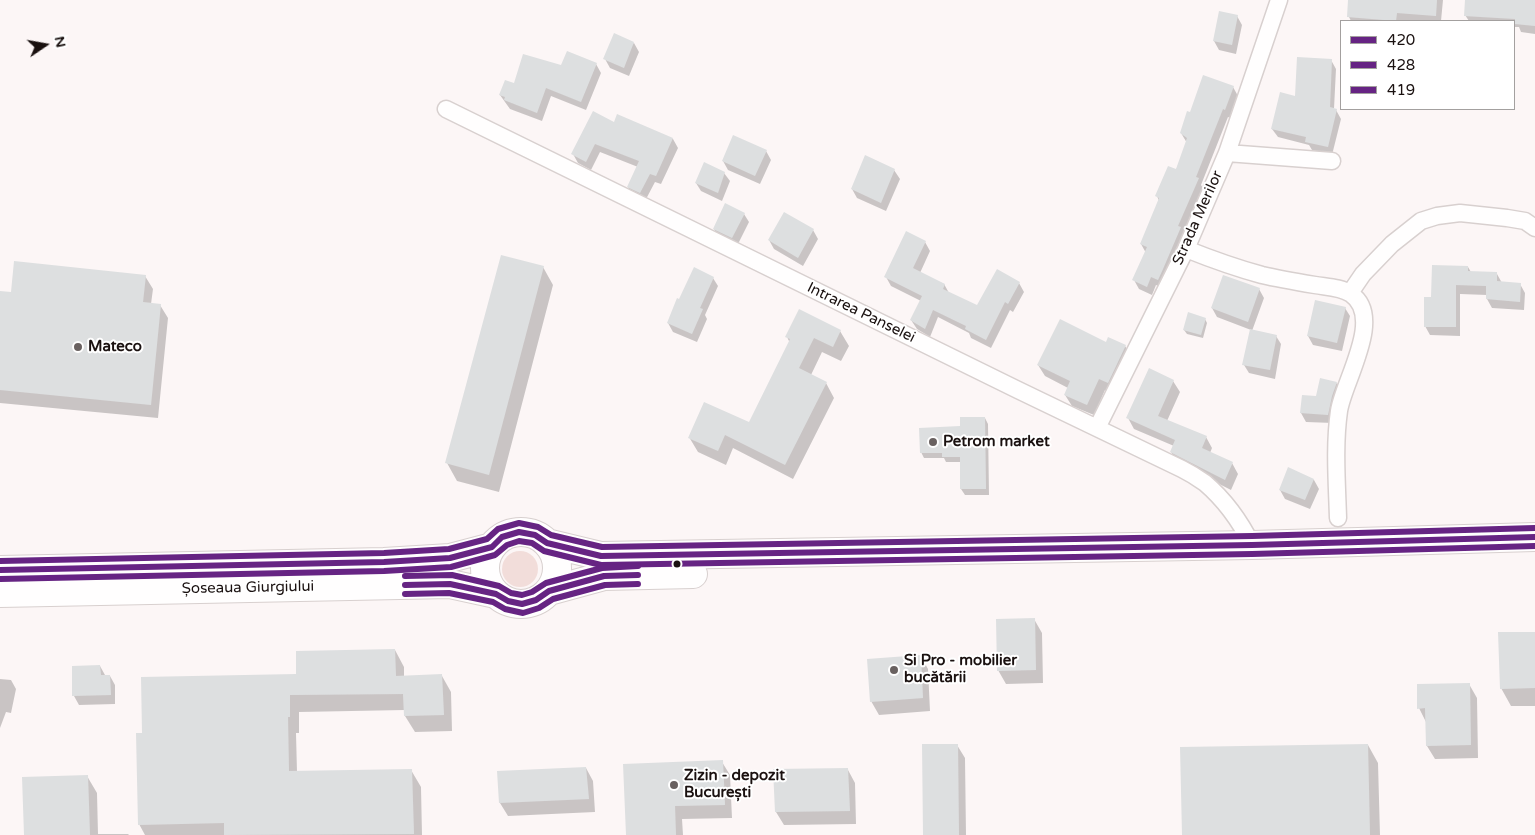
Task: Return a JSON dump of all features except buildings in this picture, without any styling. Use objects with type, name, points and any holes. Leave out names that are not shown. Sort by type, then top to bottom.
[{"type":"highway","name":"Șoseaua Giurgiului","points":[[0,570],[450,558],[492,547],[502,537],[519,532],[535,535],[547,543],[601,556],[1252,545],[1535,537]]},
{"type":"highway","points":[[547,543],[553,551],[557,572],[549,591]]},
{"type":"highway","points":[[492,547],[487,556],[485,566],[486,576],[496,594]]},
{"type":"highway","name":"Șoseaua Giurgiului","points":[[0,594],[450,584],[496,594],[508,601],[522,604],[536,600],[549,591],[604,576],[1535,556]]},
{"type":"street","name":"Strada Merilor","points":[[1097,428],[1186,249],[1227,153],[1279,0]]},
{"type":"street","name":"Intrarea Panselei","points":[[446,109],[1182,469],[1204,483],[1224,502],[1241,522],[1252,545]]},
{"type":"street","points":[[1227,153],[1332,161]]},
{"type":"street","points":[[1350,293],[1363,274],[1392,244],[1421,221],[1429,218],[1460,213],[1516,219],[1525,221],[1535,228]]},
{"type":"street","points":[[1186,249],[1263,275],[1335,288],[1350,293],[1361,302],[1364,314],[1363,336],[1339,410],[1337,442],[1338,518]]},
{"type":"shaded area","points":[[520,551],[532,557],[538,569],[532,581],[520,587],[508,581],[502,569],[508,557]]},
{"type":"transit line","name":"419","points":[[0,561],[384,553],[449,549],[487,539],[498,529],[519,523],[538,527],[551,535],[602,547],[1252,536],[1535,528]]},
{"type":"transit line","name":"420","points":[[0,570],[384,562],[450,558],[492,547],[502,537],[519,532],[535,535],[547,543],[601,556],[1252,545],[1535,537]]},
{"type":"transit line","name":"428","points":[[0,579],[384,571],[451,567],[495,555],[507,545],[519,541],[532,543],[544,551],[601,565],[1252,554],[1535,546]]},
{"type":"transit line","name":"419","points":[[405,576],[452,575],[499,586],[511,593],[522,595],[532,592],[546,583],[602,568],[638,566]]},
{"type":"transit line","name":"420","points":[[405,585],[450,584],[496,594],[508,601],[522,604],[536,600],[549,591],[604,576],[638,575]]},
{"type":"transit line","name":"428","points":[[405,594],[449,593],[493,602],[505,609],[523,613],[539,608],[553,599],[605,585],[638,584]]},
{"type":"place","name":"Mateco","points":[[78,347]]},
{"type":"place","name":"Petrom market","points":[[933,442]]},
{"type":"place","name":"Si Pro - mobilier bucătării","points":[[894,670]]},
{"type":"place","name":"Zizin - depozit București","points":[[674,785]]}]
